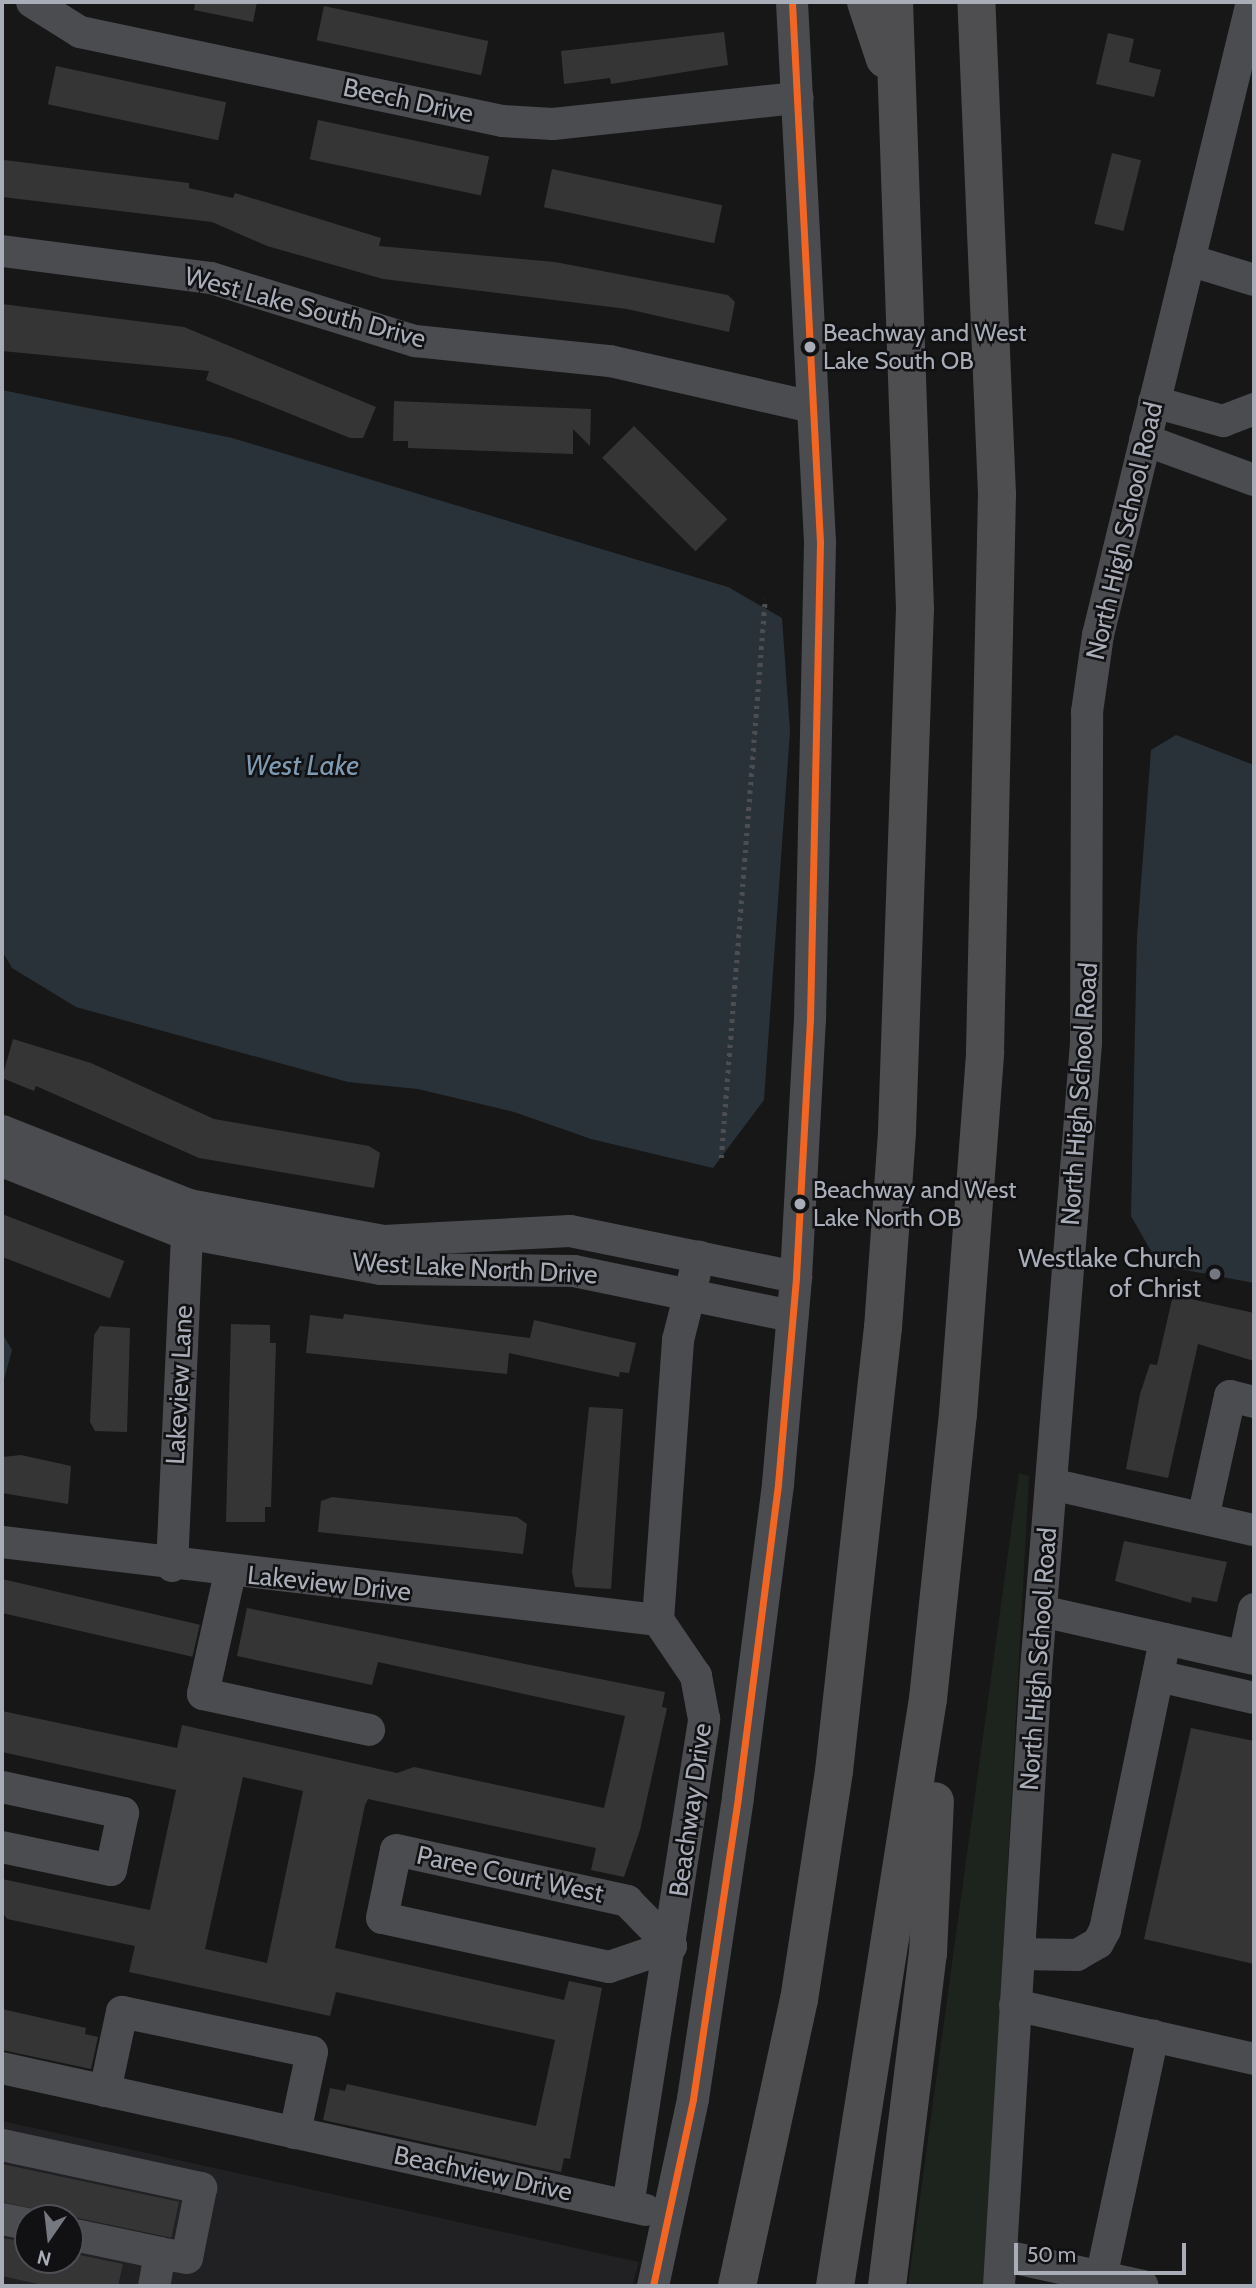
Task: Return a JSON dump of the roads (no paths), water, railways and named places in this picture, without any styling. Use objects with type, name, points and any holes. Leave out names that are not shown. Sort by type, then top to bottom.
[{"type":"highway","points":[[866,2],[902,111]]},
{"type":"highway","points":[[737,2286],[799,2000],[850,1650],[897,1131],[915,609],[902,111],[894,2]]},
{"type":"highway","points":[[887,2286],[928,1954],[950,1499],[985,1052],[992,847],[997,494],[988,186],[976,2]]},
{"type":"highway","points":[[988,186],[996,2]]},
{"type":"highway","points":[[835,2286],[890,1959],[950,1499]]},
{"type":"highway","points":[[711,2286],[729,2210],[799,2000]]},
{"type":"street","name":"Beech Drive","points":[[32,2],[80,32],[502,121],[542,111],[798,98]]},
{"type":"street","name":"Beachway Drive","points":[[653,2286],[672,2216],[738,1797],[796,1277],[811,965],[820,542],[792,2]]},
{"type":"street","name":"North High School Road","points":[[999,2286],[1041,1611],[1089,978],[1087,712],[1098,635],[1251,2]]},
{"type":"street","name":"West Lake South Drive","points":[[2,251],[211,278],[415,341],[610,361],[813,407]]},
{"type":"street","points":[[1189,260],[1254,280]]},
{"type":"street","points":[[1154,402],[1223,421],[1254,409]]},
{"type":"street","points":[[1145,440],[1254,480]]},
{"type":"street","name":"West Lake North Drive","points":[[2,1131],[188,1219],[384,1241],[562,1230],[796,1277]]},
{"type":"street","name":"West Lake North Drive","points":[[2,1161],[188,1219],[381,1269],[558,1269],[792,1315]]},
{"type":"street","name":"Lakeview Lane","points":[[172,1566],[188,1219]]},
{"type":"street","points":[[658,1620],[678,1340],[699,1257]]},
{"type":"street","points":[[1203,1518],[1230,1396],[1254,1402]]},
{"type":"street","points":[[1051,1484],[1254,1530]]},
{"type":"street","name":"Lakeview Drive","points":[[2,1542],[230,1573],[658,1620]]},
{"type":"street","points":[[230,1573],[203,1694],[369,1730]]},
{"type":"street","points":[[1041,1611],[1249,1657],[1254,1609]]},
{"type":"street","name":"Beachway Drive","points":[[628,2206],[671,1946],[704,1710],[696,1676],[658,1620]]},
{"type":"street","points":[[1019,1954],[1077,1955],[1098,1943],[1105,1930],[1165,1639]]},
{"type":"street","points":[[1158,1676],[1254,1698]]},
{"type":"street","points":[[2,1787],[124,1814],[111,1870],[2,1847]]},
{"type":"street","name":"Paree Court West","points":[[396,1850],[627,1901],[671,1946],[609,1967],[382,1918],[396,1850]]},
{"type":"street","points":[[1015,2006],[1254,2059]]},
{"type":"street","points":[[105,2091],[122,2012],[313,2052],[295,2133]]},
{"type":"street","points":[[1101,2278],[1153,2036]]},
{"type":"street","name":"Beachview Drive","points":[[2,2068],[672,2216]]},
{"type":"street","points":[[2,2145],[201,2188],[187,2259],[84,2237]]},
{"type":"street","points":[[154,2286],[160,2253]]},
{"type":"street","points":[[1001,2255],[1143,2286]]},
{"type":"water","name":"West Lake","points":[[2,390],[232,438],[728,587],[782,618],[790,731],[764,1100],[713,1168],[591,1139],[514,1112],[418,1089],[348,1082],[76,1007],[12,968],[2,951]]},
{"type":"water","points":[[1176,735],[1254,765],[1254,1283],[1159,1265],[1131,1216],[1137,937],[1151,750]]},
{"type":"water","points":[[2,1333],[12,1350],[2,1387]]},
{"type":"place","name":"Beachway and West Lake South OB","points":[[810,347]]},
{"type":"place","name":"Beachway and West Lake North OB","points":[[800,1204]]},
{"type":"place","name":"Westlake Church of Christ","points":[[1215,1274]]}]
